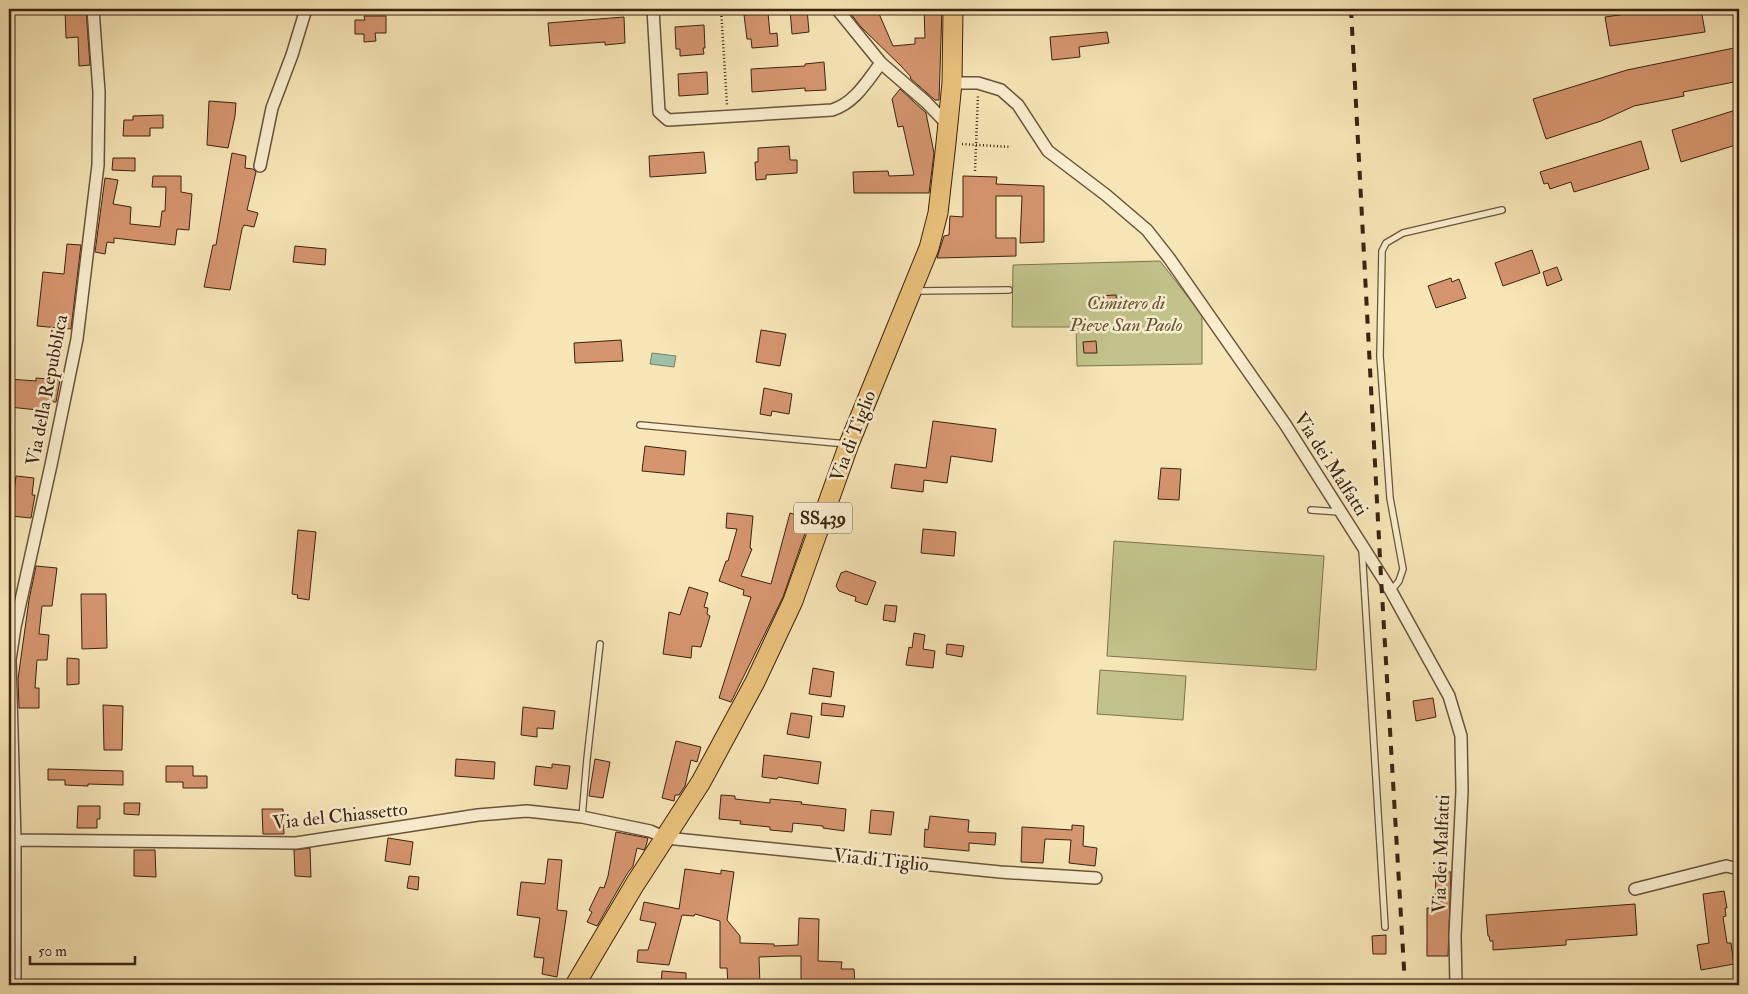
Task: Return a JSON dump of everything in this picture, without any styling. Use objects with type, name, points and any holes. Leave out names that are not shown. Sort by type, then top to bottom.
[{"type":"main road","name":"Via di Tiglio","points":[[575,985],[635,884],[700,782],[755,682],[793,601],[849,444],[929,248],[938,213],[948,125],[952,83],[953,9]]},
{"type":"street","name":"Via della Repubblica","points":[[15,985],[15,840],[10,660],[14,627],[77,338],[98,165],[99,92],[93,9]]},
{"type":"street","points":[[260,166],[272,108],[292,55],[306,9]]},
{"type":"street","points":[[653,9],[659,112],[668,120],[832,110],[842,107],[854,98],[881,62]]},
{"type":"street","points":[[837,9],[881,62],[926,102],[948,125]]},
{"type":"street","name":"Via dei Malfatti","points":[[952,83],[978,83],[1001,90],[1018,105],[1048,151],[1148,230],[1285,424],[1391,591],[1449,696],[1461,736],[1462,791],[1455,936],[1456,985]]},
{"type":"street","name":"Via del Chiassetto","points":[[15,840],[296,843],[478,815],[527,812],[582,817],[650,831],[666,838]]},
{"type":"street","name":"Via di Tiglio","points":[[666,838],[970,870],[1096,878]]},
{"type":"street","points":[[1635,889],[1726,866],[1739,869]]},
{"type":"lane","points":[[1391,591],[1399,581],[1403,568],[1390,498],[1380,356],[1382,251],[1386,242],[1403,233],[1502,210]]},
{"type":"lane","points":[[911,291],[1009,290]]},
{"type":"lane","points":[[640,425],[849,444]]},
{"type":"lane","points":[[1310,510],[1342,512]]},
{"type":"lane","points":[[1362,545],[1385,927]]},
{"type":"lane","points":[[582,817],[600,644]]},
{"type":"path","points":[[721,9],[727,116]]},
{"type":"path","points":[[975,171],[978,83]]},
{"type":"path","points":[[946,143],[1011,146]]},
{"type":"green space","name":"Cimitero di Pieve San Paolo","points":[[1160,261],[1202,315],[1202,364],[1077,366],[1076,327],[1012,327],[1013,265]]},
{"type":"green space","points":[[1114,541],[1324,556],[1316,670],[1107,656]]},
{"type":"green space","points":[[1100,670],[1186,676],[1183,720],[1097,714]]},
{"type":"shaded area","points":[[652,353],[676,356],[674,367],[650,364]]},
{"type":"building","points":[[65,9],[86,9],[90,65],[79,66],[78,37],[66,38]]},
{"type":"building","points":[[790,9],[807,9],[809,32],[792,34]]},
{"type":"building","points":[[847,9],[877,9],[893,46],[915,44],[915,38],[925,38],[924,9],[942,9],[939,100],[935,100],[910,78],[902,67],[861,27]]},
{"type":"building","points":[[1660,9],[1701,9],[1705,32],[1610,46],[1605,17]]},
{"type":"building","points":[[768,13],[770,34],[777,33],[778,46],[752,48],[751,39],[747,39],[744,15]]},
{"type":"building","points":[[364,16],[386,16],[386,33],[375,33],[376,41],[364,42],[364,34],[355,34],[355,20],[365,20]]},
{"type":"building","points":[[624,17],[625,43],[605,45],[605,42],[550,46],[548,23]]},
{"type":"building","points":[[704,25],[704,54],[680,56],[680,49],[676,49],[675,27]]},
{"type":"building","points":[[1107,32],[1109,43],[1079,47],[1080,57],[1052,60],[1050,37]]},
{"type":"building","points":[[1739,47],[1739,81],[1683,92],[1684,96],[1634,106],[1601,121],[1546,139],[1533,99],[1627,70]]},
{"type":"building","points":[[824,62],[826,90],[805,91],[805,88],[752,92],[751,69],[805,66],[805,64]]},
{"type":"building","points":[[707,72],[708,94],[679,96],[678,74]]},
{"type":"building","points":[[900,89],[926,113],[934,153],[929,193],[854,193],[853,172],[888,171],[889,176],[914,175],[903,126],[898,127],[892,99]]},
{"type":"building","points":[[209,101],[236,103],[228,148],[207,145]]},
{"type":"building","points":[[1739,109],[1739,144],[1681,162],[1672,130]]},
{"type":"building","points":[[163,115],[163,128],[150,128],[150,136],[123,136],[124,120],[133,120],[133,116]]},
{"type":"building","points":[[1641,141],[1649,169],[1574,192],[1571,182],[1550,189],[1548,183],[1544,184],[1540,172]]},
{"type":"building","points":[[789,146],[790,160],[797,160],[797,173],[766,175],[766,179],[756,180],[755,162],[758,162],[758,148]]},
{"type":"building","points":[[704,152],[706,173],[650,177],[649,156]]},
{"type":"building","points":[[232,153],[246,156],[245,168],[253,169],[256,172],[247,210],[258,213],[254,227],[244,225],[242,229],[230,290],[204,287],[213,245],[216,245]]},
{"type":"building","points":[[113,158],[135,158],[135,171],[112,170]]},
{"type":"building","points":[[153,176],[181,176],[181,192],[192,194],[189,230],[177,229],[175,245],[114,238],[114,243],[107,242],[105,254],[95,252],[105,178],[118,180],[113,204],[131,207],[130,224],[160,227],[162,211],[165,211],[166,187],[152,187]]},
{"type":"building","points":[[963,176],[997,177],[996,184],[1044,186],[1044,242],[1020,243],[1022,196],[996,196],[996,238],[1016,238],[1016,256],[937,258],[944,236],[949,235],[950,216],[963,217]]},
{"type":"building","points":[[67,244],[81,245],[71,329],[37,326],[43,272],[64,274]]},
{"type":"building","points":[[295,246],[326,249],[325,265],[293,262]]},
{"type":"building","points":[[1532,250],[1540,273],[1503,286],[1495,263]]},
{"type":"building","points":[[1557,267],[1562,280],[1547,286],[1543,272]]},
{"type":"building","points":[[1451,278],[1452,282],[1459,279],[1466,298],[1436,308],[1428,286]]},
{"type":"building","points":[[1116,295],[1117,307],[1095,307],[1095,296]]},
{"type":"building","points":[[761,330],[786,334],[780,366],[756,362]]},
{"type":"building","points":[[621,340],[623,361],[575,363],[574,343]]},
{"type":"building","points":[[1096,341],[1097,353],[1084,353],[1083,342]]},
{"type":"building","points":[[36,378],[60,380],[56,402],[48,402],[48,411],[9,407],[9,379],[36,381]]},
{"type":"building","points":[[764,388],[792,394],[789,414],[772,411],[771,416],[760,414]]},
{"type":"building","points":[[933,421],[996,429],[992,462],[951,456],[947,483],[924,480],[923,492],[891,488],[895,464],[926,468]]},
{"type":"building","points":[[645,446],[686,451],[684,475],[642,471]]},
{"type":"building","points":[[1161,468],[1181,469],[1179,500],[1158,499]]},
{"type":"building","points":[[16,476],[34,478],[32,495],[35,495],[31,518],[11,516]]},
{"type":"building","points":[[727,513],[753,516],[750,548],[752,549],[741,576],[771,584],[790,513],[810,519],[783,597],[731,702],[719,698],[751,597],[743,595],[744,590],[719,581],[726,561],[728,561],[737,529],[726,528]]},
{"type":"building","points":[[923,529],[956,532],[954,556],[921,553]]},
{"type":"building","points":[[298,530],[316,532],[309,600],[297,598],[298,595],[292,594]]},
{"type":"building","points":[[36,566],[57,568],[52,606],[42,606],[39,634],[49,635],[47,660],[37,660],[35,688],[39,688],[39,708],[19,708],[18,679],[29,600]]},
{"type":"building","points":[[846,571],[876,582],[867,605],[855,601],[856,597],[839,591],[836,586],[841,573]]},
{"type":"building","points":[[689,587],[708,593],[704,607],[708,608],[707,614],[710,616],[701,647],[692,646],[691,658],[663,654],[669,612],[680,615]]},
{"type":"building","points":[[81,594],[106,594],[107,648],[82,649]]},
{"type":"building","points":[[885,605],[897,606],[895,622],[883,620]]},
{"type":"building","points":[[914,633],[925,635],[923,649],[935,651],[933,668],[906,665],[909,647],[912,648]]},
{"type":"building","points":[[947,644],[964,646],[962,657],[946,654]]},
{"type":"building","points":[[67,658],[79,659],[79,684],[67,685]]},
{"type":"building","points":[[813,668],[834,672],[831,697],[809,694]]},
{"type":"building","points":[[1433,698],[1436,717],[1416,721],[1413,701]]},
{"type":"building","points":[[822,703],[845,706],[843,717],[821,715]]},
{"type":"building","points":[[103,705],[123,706],[122,750],[104,750]]},
{"type":"building","points":[[523,707],[555,711],[553,729],[537,728],[537,737],[521,735]]},
{"type":"building","points":[[791,713],[812,716],[809,738],[787,734]]},
{"type":"building","points":[[676,741],[701,747],[697,762],[691,760],[685,786],[679,795],[675,795],[674,801],[662,798]]},
{"type":"building","points":[[764,755],[821,762],[818,784],[778,777],[777,779],[762,777]]},
{"type":"building","points":[[456,759],[495,762],[494,779],[455,776]]},
{"type":"building","points":[[595,759],[610,762],[603,798],[589,796]]},
{"type":"building","points":[[552,764],[570,766],[567,789],[534,785],[536,766],[552,768]]},
{"type":"building","points":[[166,766],[193,766],[193,776],[207,776],[207,788],[183,788],[183,782],[166,782]]},
{"type":"building","points":[[48,769],[123,771],[123,785],[65,785],[65,780],[48,780]]},
{"type":"building","points":[[721,795],[735,796],[735,799],[770,803],[770,799],[846,809],[844,831],[823,828],[823,826],[793,823],[792,832],[770,830],[770,827],[740,824],[741,821],[719,819]]},
{"type":"building","points":[[124,803],[140,803],[139,815],[124,814]]},
{"type":"building","points":[[78,806],[100,806],[100,819],[97,819],[97,828],[77,828]]},
{"type":"building","points":[[262,809],[283,809],[284,834],[263,834]]},
{"type":"building","points":[[871,810],[894,812],[891,835],[869,833]]},
{"type":"building","points":[[930,816],[969,820],[968,832],[996,833],[995,845],[969,843],[969,851],[924,847],[925,829],[928,830]]},
{"type":"building","points":[[1072,825],[1084,826],[1083,846],[1097,848],[1095,866],[1069,863],[1071,840],[1045,839],[1043,863],[1021,862],[1022,827],[1072,830]]},
{"type":"building","points":[[616,832],[648,838],[644,850],[637,848],[633,866],[597,926],[587,922],[592,912],[589,910],[600,887],[604,888]]},
{"type":"building","points":[[388,838],[413,842],[410,865],[385,861]]},
{"type":"building","points":[[310,848],[311,877],[295,876],[294,850]]},
{"type":"building","points":[[134,850],[155,850],[156,877],[134,876]]},
{"type":"building","points":[[548,859],[562,860],[557,910],[567,911],[557,977],[542,974],[544,958],[534,957],[540,918],[517,915],[521,882],[545,884]]},
{"type":"building","points":[[685,869],[721,874],[721,870],[734,872],[727,920],[740,936],[740,943],[774,944],[774,946],[798,945],[799,918],[819,919],[818,961],[842,962],[841,969],[854,969],[855,985],[801,985],[801,956],[787,956],[759,957],[760,985],[728,985],[727,968],[720,968],[720,921],[695,914],[694,916],[682,915],[669,965],[637,962],[638,950],[648,950],[656,923],[640,920],[644,902],[679,909]]},
{"type":"building","points":[[1436,871],[1451,872],[1448,956],[1427,956],[1427,908],[1435,908]]},
{"type":"building","points":[[409,876],[419,877],[418,890],[407,888]]},
{"type":"building","points":[[1724,891],[1727,908],[1725,908],[1726,916],[1723,917],[1727,943],[1731,943],[1734,964],[1701,970],[1697,945],[1709,943],[1703,894]]},
{"type":"building","points":[[1635,904],[1637,935],[1566,940],[1566,945],[1493,950],[1493,941],[1490,941],[1488,936],[1486,915]]},
{"type":"building","points":[[1386,935],[1386,954],[1373,954],[1372,936]]},
{"type":"building","points":[[662,971],[686,973],[686,985],[661,985]]},
{"type":"railway","points":[[1351,9],[1405,985]]}]
